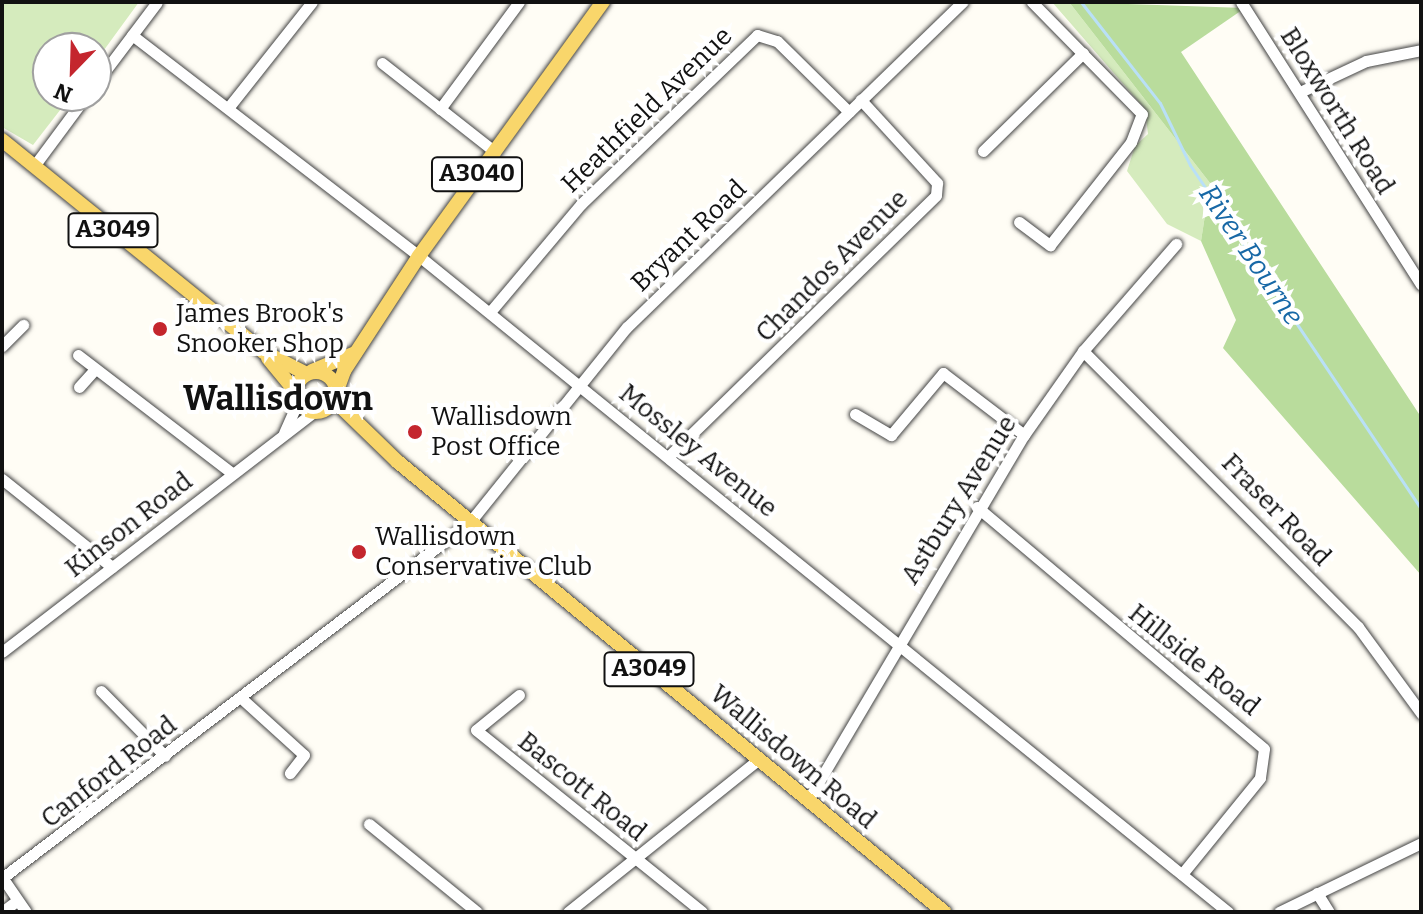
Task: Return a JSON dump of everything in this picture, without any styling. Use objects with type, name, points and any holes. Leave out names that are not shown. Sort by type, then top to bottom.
[{"type":"main road","name":"A3040","points":[[326,404],[419,256],[603,2]]},
{"type":"main road","name":"A3049","points":[[2,140],[264,352],[309,373]]},
{"type":"main road","points":[[309,373],[328,376],[326,404],[297,396],[309,373],[359,351]]},
{"type":"main road","name":"A3049","points":[[264,352],[297,396]]},
{"type":"main road","name":"Wallisdown Road","points":[[326,404],[944,912]]},
{"type":"street","points":[[112,62],[157,2]]},
{"type":"street","points":[[228,108],[312,2]]},
{"type":"street","points":[[440,109],[519,2]]},
{"type":"street","name":"Bryant Road","points":[[470,522],[579,384],[641,312],[962,2]]},
{"type":"street","points":[[1019,222],[1050,245],[1141,126],[1142,114],[1032,2]]},
{"type":"street","name":"Bloxworth Road","points":[[1241,2],[1421,285]]},
{"type":"street","name":"Mossley Avenue","points":[[132,35],[490,312],[1228,912]]},
{"type":"street","name":"Heathfield Avenue","points":[[490,312],[581,204],[757,35],[777,41],[849,112]]},
{"type":"street","points":[[1300,92],[1366,61],[1421,50]]},
{"type":"street","points":[[983,151],[1083,53]]},
{"type":"street","points":[[382,63],[495,152]]},
{"type":"street","name":"Chandos Avenue","points":[[669,456],[936,195],[937,183],[861,100]]},
{"type":"street","points":[[34,166],[74,112]]},
{"type":"street","name":"Astbury Avenue","points":[[808,800],[897,640],[1024,435],[1083,351],[1176,244]]},
{"type":"street","points":[[2,346],[23,325]]},
{"type":"street","name":"Fraser Road","points":[[1083,351],[1358,627],[1421,713]]},
{"type":"street","points":[[78,355],[232,473]]},
{"type":"street","points":[[79,387],[95,369]]},
{"type":"street","points":[[855,414],[885,435],[905,422],[943,373],[1024,435]]},
{"type":"street","points":[[284,434],[297,396]]},
{"type":"street","name":"Kinson Road","points":[[2,652],[326,404]]},
{"type":"street","points":[[2,479],[112,567]]},
{"type":"street","name":"Hillside Road","points":[[977,507],[1261,745],[1260,778],[1182,874]]},
{"type":"street","name":"Canford Road","points":[[2,878],[470,522]]},
{"type":"street","points":[[101,691],[165,756]]},
{"type":"street","name":"Bascott Road","points":[[519,695],[476,730],[702,912]]},
{"type":"street","points":[[240,697],[304,755],[290,773]]},
{"type":"street","points":[[568,912],[759,759]]},
{"type":"street","points":[[369,824],[477,912]]},
{"type":"street","points":[[1279,912],[1421,843]]},
{"type":"street","points":[[2,878],[14,903],[26,912]]},
{"type":"street","points":[[1317,893],[1329,912]]},
{"type":"street","points":[[2,912],[14,903]]},
{"type":"green space","points":[[2,2],[139,2],[112,39],[112,32],[32,32],[32,112],[59,112],[33,145],[2,127]]},
{"type":"green space","points":[[1052,2],[1069,2],[1210,183],[1201,241],[1167,224],[1127,171],[1135,146],[1148,134],[1145,109]]},
{"type":"green space","points":[[1069,2],[1245,8],[1181,52],[1421,417],[1421,575],[1223,348],[1236,320],[1201,241],[1210,183]]},
{"type":"waterway","name":"River Bourne","points":[[1081,2],[1160,103],[1190,165],[1421,509]]},
{"type":"place","name":"James Brook's Snooker Shop","points":[[160,329]]},
{"type":"place","name":"Wallisdown Post Office","points":[[415,432]]},
{"type":"place","name":"Wallisdown Conservative Club","points":[[359,552]]},
{"type":"district","name":"Wallisdown","points":[[278,399]]}]
